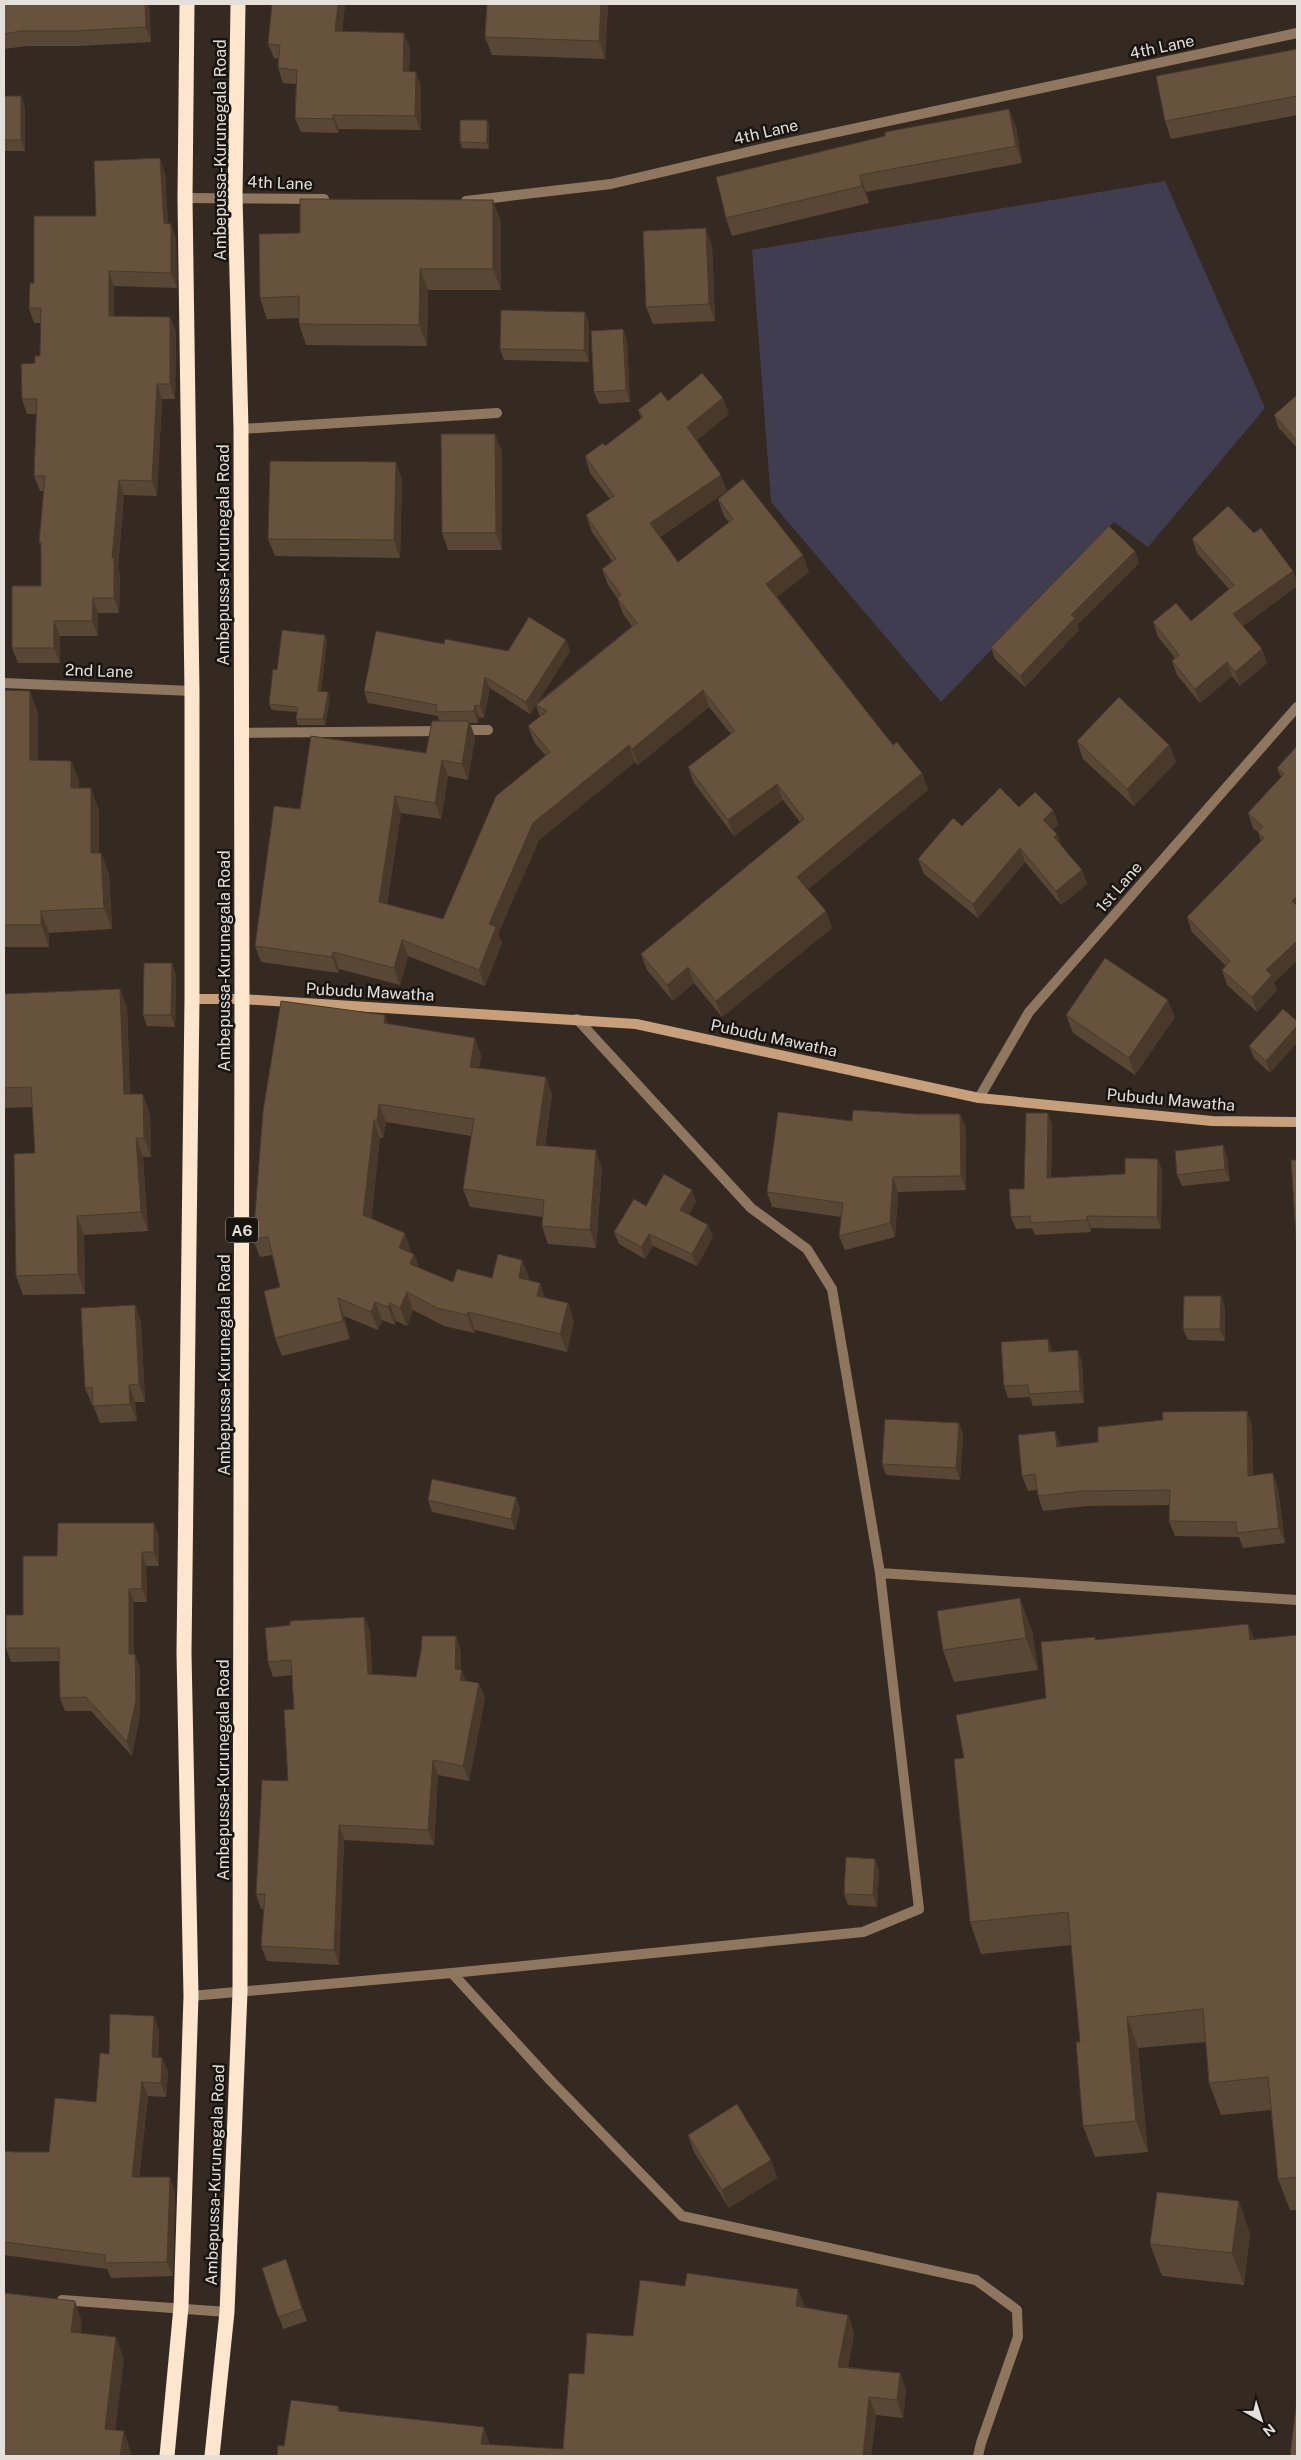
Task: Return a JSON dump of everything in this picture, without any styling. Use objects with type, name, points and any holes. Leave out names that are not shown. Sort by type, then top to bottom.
[{"type":"highway","name":"Ambepussa-Kurunegala Road","points":[[167,2456],[181,2308],[191,1996],[184,1654],[192,999],[192,691],[185,198],[188,4]]},
{"type":"highway","name":"Ambepussa-Kurunegala Road","points":[[212,2456],[227,2312],[240,1992],[241,429],[235,197],[238,4]]},
{"type":"street","name":"4th Lane","points":[[453,203],[611,184],[782,144],[1297,33]]},
{"type":"street","name":"4th Lane","points":[[185,198],[235,197],[334,200]]},
{"type":"street","points":[[241,429],[497,413]]},
{"type":"street","name":"2nd Lane","points":[[4,683],[192,691]]},
{"type":"street","name":"1st Lane","points":[[979,1098],[1029,1012],[1297,707]]},
{"type":"street","points":[[241,733],[488,730]]},
{"type":"street","name":"Pubudu Mawatha","points":[[192,999],[242,999],[636,1024],[979,1098],[1212,1120],[1297,1122]]},
{"type":"street","points":[[191,1996],[452,1973],[864,1932],[919,1909],[880,1572],[832,1289],[807,1248],[751,1208],[577,1019]]},
{"type":"street","points":[[880,1572],[1297,1600]]},
{"type":"street","points":[[452,1973],[550,2080],[682,2216],[976,2280],[1017,2310],[1018,2337],[980,2443],[978,2456]]},
{"type":"street","points":[[53,2299],[227,2312]]},
{"type":"shaded area","points":[[1165,181],[1265,408],[1148,547],[1114,522],[941,702],[771,502],[752,250]]},
{"type":"building","points":[[4,4],[145,4],[146,27],[74,31],[21,31],[4,34]]},
{"type":"building","points":[[272,4],[338,4],[335,31],[404,33],[403,71],[416,72],[415,116],[333,115],[333,119],[295,118],[297,70],[278,68],[280,45],[268,44]]},
{"type":"building","points":[[487,4],[601,4],[599,41],[485,37]]},
{"type":"building","points":[[1297,49],[1297,96],[1165,121],[1156,76]]},
{"type":"building","points":[[4,96],[21,96],[21,140],[4,140]]},
{"type":"building","points":[[1009,109],[1016,146],[860,175],[862,186],[726,218],[716,177],[885,136],[885,132]]},
{"type":"building","points":[[460,120],[487,120],[487,143],[460,142]]},
{"type":"building","points":[[160,158],[164,223],[171,224],[171,273],[109,271],[109,316],[170,317],[170,384],[157,384],[152,481],[119,480],[112,558],[114,558],[114,598],[93,598],[92,621],[54,621],[54,648],[12,648],[12,586],[41,586],[41,542],[39,542],[45,476],[34,476],[37,399],[22,399],[21,364],[35,363],[35,356],[40,356],[41,308],[29,308],[30,283],[34,283],[34,216],[96,216],[94,161]]},
{"type":"building","points":[[300,199],[493,200],[493,269],[420,269],[419,325],[299,324],[299,296],[260,298],[259,234],[300,233]]},
{"type":"building","points":[[706,228],[709,304],[646,307],[643,231]]},
{"type":"building","points":[[501,310],[585,312],[584,350],[500,349]]},
{"type":"building","points":[[623,329],[626,390],[594,392],[591,331]]},
{"type":"building","points":[[702,373],[723,398],[687,427],[721,475],[650,523],[678,562],[733,519],[718,499],[743,479],[803,555],[766,584],[893,745],[897,742],[922,773],[797,877],[826,911],[716,1001],[688,967],[667,985],[641,954],[804,819],[777,784],[728,820],[688,767],[735,731],[703,690],[632,749],[629,745],[533,823],[489,924],[496,927],[479,970],[402,940],[394,968],[333,952],[332,957],[255,946],[274,806],[300,809],[311,736],[426,753],[432,721],[469,721],[462,764],[442,760],[435,803],[395,796],[379,902],[443,919],[496,796],[550,752],[528,726],[547,711],[536,705],[637,623],[617,598],[621,595],[602,569],[616,559],[586,515],[614,496],[585,456],[603,443],[605,446],[643,417],[638,410],[661,392],[668,401]]},
{"type":"building","points":[[1297,395],[1297,441],[1274,415]]},
{"type":"building","points":[[441,434],[495,434],[496,533],[442,533]]},
{"type":"building","points":[[270,461],[396,462],[394,540],[268,539]]},
{"type":"building","points":[[1228,506],[1254,533],[1261,528],[1293,571],[1233,614],[1262,649],[1235,672],[1227,662],[1195,689],[1172,661],[1179,655],[1153,622],[1176,603],[1191,621],[1234,585],[1192,539]]},
{"type":"building","points":[[1109,526],[1135,551],[1071,615],[1075,618],[1020,676],[991,647]]},
{"type":"building","points":[[529,617],[566,640],[526,702],[485,677],[480,706],[475,705],[474,711],[436,712],[437,705],[364,691],[376,631],[444,644],[445,639],[508,651]]},
{"type":"building","points":[[282,630],[325,635],[318,691],[328,692],[323,719],[296,719],[298,707],[269,704],[273,669],[277,670]]},
{"type":"building","points":[[4,690],[30,691],[30,760],[71,761],[71,788],[91,788],[91,853],[101,853],[104,908],[41,911],[41,925],[4,925]]},
{"type":"building","points":[[1119,697],[1169,745],[1127,789],[1077,741]]},
{"type":"building","points":[[1297,746],[1297,896],[1292,901],[1297,906],[1297,941],[1266,970],[1272,975],[1252,997],[1222,970],[1230,961],[1187,917],[1264,838],[1258,832],[1263,827],[1248,813],[1284,774],[1277,768]]},
{"type":"building","points":[[1000,788],[1019,807],[1035,792],[1053,810],[1043,820],[1057,834],[1054,837],[1082,870],[1056,891],[1020,848],[973,904],[918,859],[953,818],[962,826]]},
{"type":"building","points":[[1105,958],[1168,1000],[1129,1058],[1066,1015]]},
{"type":"building","points":[[144,963],[172,963],[171,1015],[143,1015]]},
{"type":"building","points":[[120,989],[124,1094],[143,1094],[144,1138],[136,1138],[141,1212],[77,1216],[78,1274],[16,1276],[14,1154],[35,1153],[31,1087],[4,1088],[4,994]]},
{"type":"building","points":[[281,1001],[385,1015],[384,1023],[475,1038],[470,1067],[546,1077],[536,1145],[596,1150],[590,1230],[542,1226],[544,1200],[463,1189],[474,1119],[379,1104],[377,1120],[374,1120],[363,1215],[405,1233],[399,1248],[414,1254],[410,1264],[453,1282],[457,1269],[492,1278],[498,1254],[522,1260],[519,1278],[540,1283],[537,1296],[568,1303],[560,1334],[468,1312],[467,1315],[437,1308],[407,1292],[400,1308],[390,1303],[388,1307],[375,1302],[371,1312],[338,1298],[343,1321],[275,1338],[264,1291],[280,1287],[268,1237],[253,1239],[263,1111]]},
{"type":"building","points":[[1283,1009],[1297,1021],[1297,1026],[1266,1061],[1249,1046]]},
{"type":"building","points":[[853,1110],[917,1114],[960,1114],[961,1176],[893,1177],[890,1223],[839,1236],[843,1203],[767,1192],[778,1112],[852,1121]]},
{"type":"building","points":[[1026,1113],[1048,1113],[1047,1178],[1125,1174],[1125,1158],[1158,1159],[1157,1217],[1087,1216],[1087,1220],[1031,1223],[1030,1216],[1011,1217],[1009,1189],[1024,1189]]},
{"type":"building","points":[[1223,1145],[1225,1169],[1177,1175],[1175,1151]]},
{"type":"building","points":[[1291,1160],[1297,1160],[1297,1252]]},
{"type":"building","points":[[664,1174],[692,1190],[680,1210],[708,1225],[692,1254],[649,1234],[641,1247],[614,1232],[634,1199],[646,1206]]},
{"type":"building","points":[[1184,1296],[1221,1296],[1220,1329],[1183,1329]]},
{"type":"building","points":[[135,1305],[139,1384],[129,1385],[130,1404],[93,1406],[92,1387],[85,1388],[81,1308]]},
{"type":"building","points":[[1048,1339],[1049,1352],[1078,1350],[1080,1391],[1029,1394],[1028,1385],[1004,1386],[1001,1342]]},
{"type":"building","points":[[1247,1411],[1248,1476],[1273,1473],[1279,1528],[1237,1533],[1236,1522],[1169,1521],[1170,1490],[1082,1491],[1038,1496],[1035,1474],[1022,1476],[1018,1435],[1055,1431],[1057,1447],[1098,1442],[1098,1427],[1163,1420],[1162,1412]]},
{"type":"building","points":[[885,1419],[959,1423],[956,1468],[882,1464]]},
{"type":"building","points":[[432,1479],[516,1497],[511,1519],[428,1500]]},
{"type":"building","points":[[58,1523],[154,1523],[154,1552],[142,1552],[142,1589],[129,1589],[129,1654],[135,1654],[136,1700],[127,1742],[86,1697],[60,1698],[59,1648],[6,1648],[6,1615],[23,1615],[23,1556],[57,1556]]},
{"type":"building","points":[[1020,1598],[1026,1638],[943,1650],[937,1611]]},
{"type":"building","points":[[364,1617],[368,1674],[416,1677],[422,1636],[456,1636],[455,1669],[462,1670],[460,1680],[479,1683],[463,1766],[433,1760],[428,1830],[339,1825],[334,1950],[261,1946],[265,1894],[256,1894],[262,1780],[288,1781],[284,1710],[294,1709],[291,1660],[268,1662],[265,1628],[290,1625],[290,1621]]},
{"type":"building","points":[[1248,1624],[1250,1640],[1297,1635],[1297,2177],[1278,2179],[1268,2077],[1209,2083],[1203,2009],[1127,2017],[1136,2121],[1083,2126],[1076,2042],[1080,2042],[1068,1912],[970,1922],[954,1759],[964,1758],[956,1715],[1046,1698],[1041,1642],[1095,1637],[1095,1640]]},
{"type":"building","points":[[846,1857],[875,1859],[873,1895],[844,1894]]},
{"type":"building","points":[[110,2014],[154,2016],[152,2057],[162,2058],[161,2083],[142,2082],[132,2177],[170,2177],[167,2262],[105,2263],[105,2255],[4,2242],[4,2151],[49,2152],[55,2098],[96,2102],[100,2053],[109,2054]]},
{"type":"building","points":[[737,2104],[771,2160],[722,2190],[688,2135]]},
{"type":"building","points":[[1157,2192],[1239,2201],[1232,2253],[1150,2244]]},
{"type":"building","points":[[286,2259],[302,2309],[278,2317],[262,2268]]},
{"type":"building","points":[[687,2273],[798,2289],[796,2306],[848,2315],[838,2367],[900,2373],[897,2400],[869,2397],[863,2456],[277,2456],[278,2445],[284,2446],[291,2400],[338,2406],[338,2411],[484,2427],[481,2444],[563,2449],[569,2373],[584,2374],[587,2333],[633,2336],[640,2280],[685,2286]]},
{"type":"building","points":[[4,2293],[75,2301],[71,2332],[116,2337],[105,2429],[124,2431],[120,2456],[4,2456]]},
{"type":"building","points":[[1297,2398],[1297,2456],[1290,2456]]}]
